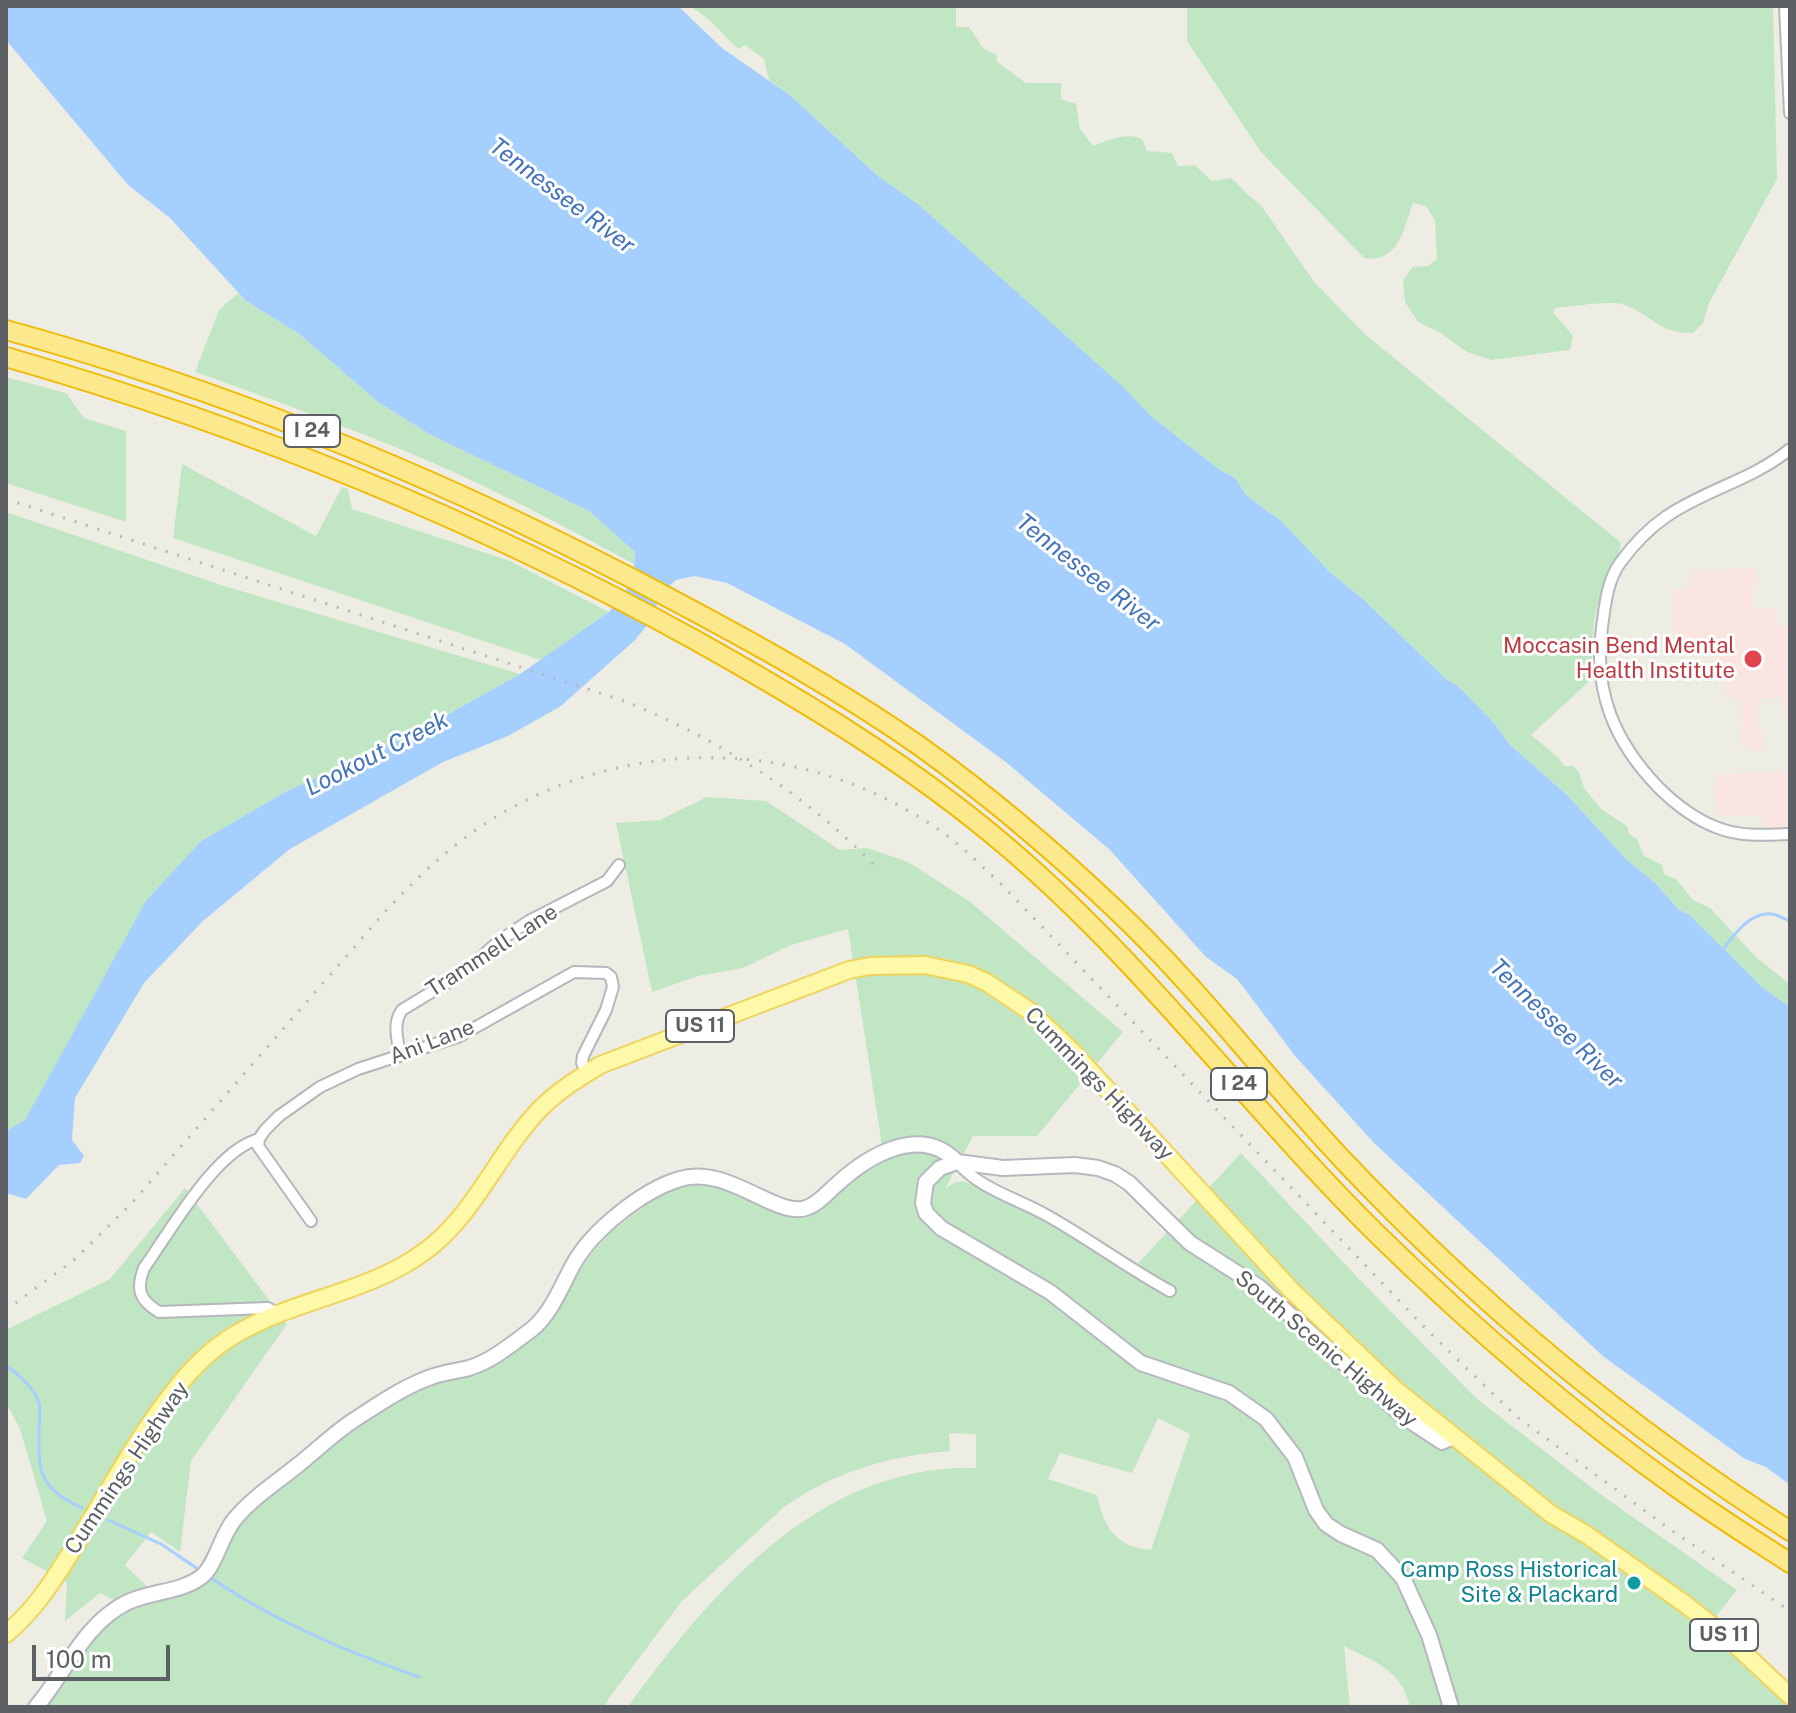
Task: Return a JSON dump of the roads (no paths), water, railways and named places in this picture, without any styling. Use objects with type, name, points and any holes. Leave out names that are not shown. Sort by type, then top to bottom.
[{"type":"highway","name":"I 24","points":[[6,330],[202,390],[354,447],[450,489],[682,605],[858,706],[921,747],[990,799],[1119,912],[1343,1160],[1412,1231],[1480,1293],[1549,1354],[1627,1416],[1790,1531]]},
{"type":"highway","name":"I 24","points":[[6,357],[261,439],[428,506],[596,586],[777,685],[855,734],[937,791],[1004,844],[1113,944],[1304,1157],[1377,1234],[1453,1305],[1592,1423],[1680,1490],[1790,1563]]},
{"type":"main road","name":"Cummings Highway","points":[[6,1634],[42,1599],[178,1387],[210,1352],[235,1335],[278,1314],[385,1275],[423,1253],[447,1233],[477,1198],[540,1109],[570,1083],[647,1047],[849,970],[909,963],[968,974],[1000,990],[1031,1012],[1096,1075],[1338,1338],[1453,1437],[1551,1514],[1653,1580],[1727,1637],[1790,1696]]},
{"type":"main road","name":"South Scenic Highway","points":[[36,1707],[86,1638],[114,1611],[126,1603],[203,1576],[225,1532],[242,1511],[353,1420],[416,1383],[472,1367],[500,1353],[535,1327],[552,1306],[575,1262],[589,1243],[623,1211],[665,1184],[683,1178],[712,1177],[797,1210],[814,1204],[859,1165],[895,1148],[927,1144],[950,1155],[957,1162],[1003,1168],[1075,1165],[1098,1168],[1129,1183],[1190,1243],[1259,1287],[1404,1417],[1436,1440],[1442,1442],[1453,1437]]},
{"type":"main road","points":[[957,1162],[940,1168],[926,1182],[923,1203],[933,1222],[1050,1292],[1141,1363],[1229,1393],[1266,1419],[1295,1457],[1316,1510],[1326,1524],[1377,1550],[1403,1578],[1433,1645],[1451,1707]]},
{"type":"street","points":[[1785,6],[1790,113]]},
{"type":"street","points":[[1790,449],[1774,463],[1669,514],[1649,529],[1617,567],[1606,596],[1599,649],[1600,679],[1615,729],[1639,767],[1678,807],[1717,828],[1750,836],[1790,834]]},
{"type":"street","name":"Trammell Lane","points":[[400,1056],[396,1018],[402,1010],[466,971],[499,941],[529,921],[607,881],[619,865]]},
{"type":"street","name":"Ani Lane","points":[[278,1314],[268,1308],[159,1312],[149,1306],[141,1295],[138,1283],[144,1268],[217,1166],[259,1139],[279,1116],[320,1087],[358,1069],[460,1036],[574,972],[606,973],[611,977],[612,995],[583,1056],[582,1063],[587,1073]]},
{"type":"street","points":[[259,1139],[258,1146],[311,1221]]},
{"type":"street","points":[[957,1162],[967,1174],[983,1184],[1044,1214],[1170,1291]]},
{"type":"water","points":[[6,6],[678,6],[722,48],[791,96],[879,177],[919,205],[1121,385],[1152,417],[1220,470],[1235,478],[1247,496],[1280,520],[1331,573],[1364,600],[1446,679],[1458,686],[1495,724],[1509,744],[1567,795],[1679,910],[1688,914],[1763,988],[1790,1007],[1790,1485],[1766,1467],[1745,1459],[1604,1357],[1374,1143],[1296,1057],[1237,979],[1206,957],[1110,850],[1007,763],[845,644],[727,583],[695,576],[676,580],[662,593],[650,622],[634,641],[561,706],[508,736],[443,762],[290,849],[203,921],[144,983],[75,1098],[72,1140],[84,1156],[80,1163],[59,1165],[26,1199],[6,1193],[6,1131],[25,1120],[146,901],[201,841],[285,792],[415,733],[520,674],[609,612],[633,581],[635,552],[589,511],[431,435],[378,402],[298,333],[246,301],[170,218],[128,185],[6,40]]},
{"type":"waterway","points":[[1722,951],[1731,938],[1756,916],[1772,914],[1790,921]]},
{"type":"waterway","points":[[6,1365],[37,1397],[40,1412],[39,1456],[44,1477],[57,1493],[82,1508]]},
{"type":"waterway","points":[[108,1520],[161,1544],[198,1569]]},
{"type":"waterway","points":[[211,1578],[260,1608],[312,1634],[419,1677]]},
{"type":"railway","points":[[6,499],[627,702],[695,734],[760,771],[820,815],[875,866]]},
{"type":"railway","points":[[6,1310],[74,1260],[130,1205],[384,913],[467,836],[499,815],[545,792],[592,774],[642,763],[692,758],[742,759],[792,766],[841,780],[888,800],[932,825],[960,846],[1004,887],[1429,1332],[1517,1417],[1671,1530],[1790,1611]]},
{"type":"place","name":"Moccasin Bend Mental Health Institute","points":[[1753,659]]},
{"type":"place","name":"Camp Ross Historical Site & Plackard","points":[[1634,1583]]},
{"type":"water label","name":"Tennessee River","points":[[562,196]]},
{"type":"water label","name":"Tennessee River","points":[[1088,573]]},
{"type":"water label","name":"Lookout Creek","points":[[377,754]]},
{"type":"water label","name":"Tennessee River","points":[[1556,1024]]}]
